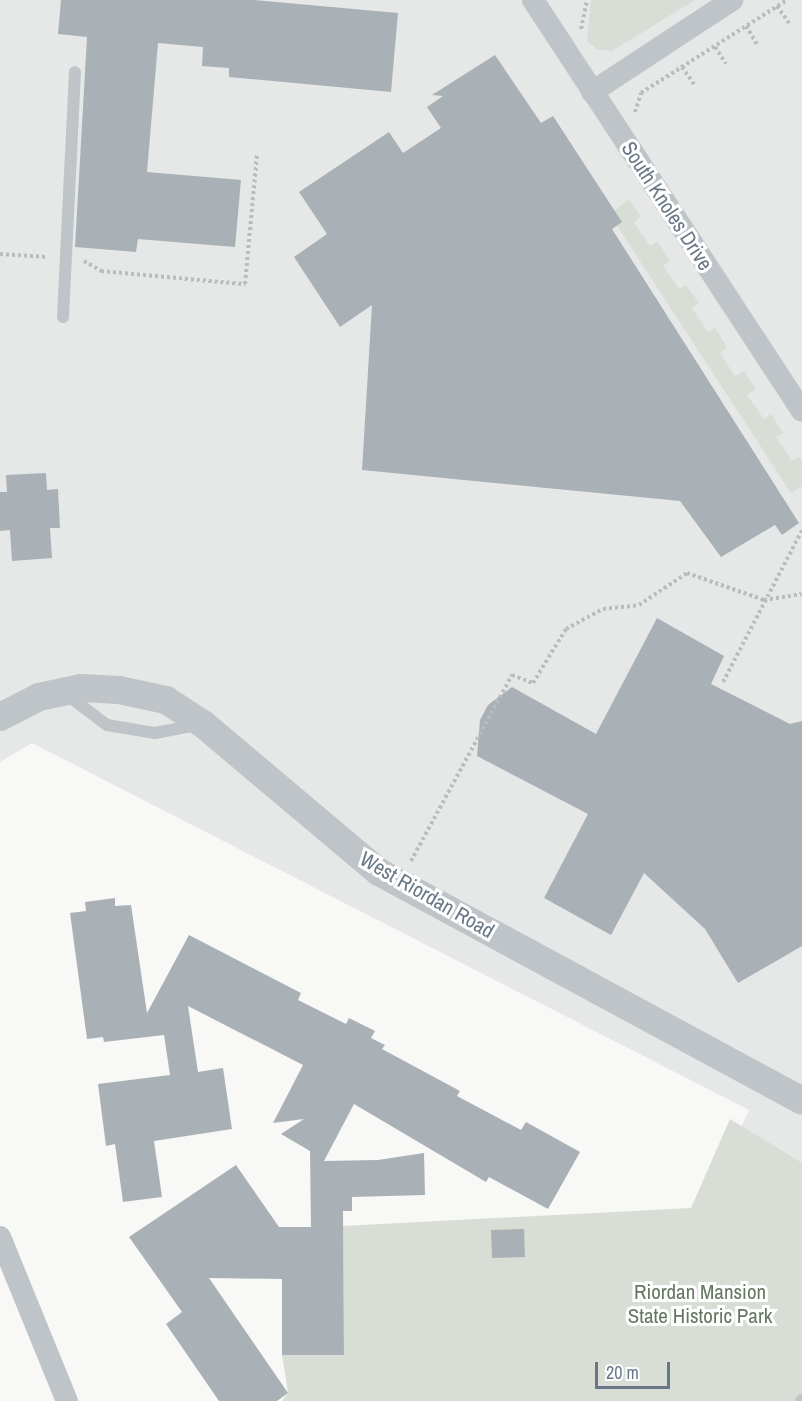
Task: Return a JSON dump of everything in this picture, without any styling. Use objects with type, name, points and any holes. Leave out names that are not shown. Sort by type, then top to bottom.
[{"type":"street","name":"South Knoles Drive","points":[[533,0],[800,403]]},
{"type":"street","points":[[592,92],[732,0]]},
{"type":"street","name":"West Riordan Road","points":[[0,717],[14,707],[62,690],[100,688],[152,696],[203,724],[380,872],[802,1101]]},
{"type":"street","points":[[0,1237],[67,1401]]},
{"type":"lane","points":[[63,317],[67,171],[75,72]]},
{"type":"lane","points":[[62,690],[107,725],[155,733],[203,724]]},
{"type":"path","points":[[579,34],[587,0]]},
{"type":"path","points":[[635,116],[635,104],[641,93],[787,0]]},
{"type":"path","points":[[777,6],[789,23]]},
{"type":"path","points":[[746,26],[757,44]]},
{"type":"path","points":[[715,46],[726,64]]},
{"type":"path","points":[[682,67],[694,84]]},
{"type":"path","points":[[0,254],[66,258],[88,262],[101,271],[245,284],[257,155]]},
{"type":"path","points":[[723,682],[802,530]]},
{"type":"path","points":[[409,864],[512,675],[533,683],[566,629],[603,609],[639,605],[687,573],[764,600],[802,594]]},
{"type":"shaded area","points":[[0,0],[802,0],[802,1370],[700,1218],[749,1110],[32,743],[0,762]]},
{"type":"green space","points":[[591,0],[695,0],[612,51],[597,49],[587,41]]},
{"type":"green space","points":[[629,199],[641,217],[634,222],[650,246],[658,242],[670,261],[663,265],[679,289],[686,285],[699,303],[692,308],[708,332],[715,328],[727,347],[720,353],[735,376],[744,371],[756,389],[747,395],[764,419],[771,414],[783,433],[776,437],[792,461],[799,457],[802,461],[802,486],[791,493],[610,215]]},
{"type":"green space","name":"Riordan Mansion State Historic Park","points":[[730,1119],[802,1163],[802,1401],[282,1401],[288,1393],[282,1355],[344,1354],[343,1226],[691,1208]]},
{"type":"building","points":[[61,0],[253,0],[398,13],[391,92],[229,77],[229,68],[202,66],[203,47],[158,43],[147,172],[241,180],[235,247],[138,239],[136,252],[75,247],[87,37],[58,34]]},
{"type":"building","points":[[495,55],[541,123],[553,116],[622,222],[612,229],[799,523],[782,535],[775,525],[721,557],[680,501],[362,470],[372,305],[340,327],[294,257],[327,234],[299,192],[389,132],[403,153],[441,128],[427,107],[443,96],[432,95]]},
{"type":"building","points":[[46,473],[47,490],[58,489],[60,528],[50,528],[52,558],[12,561],[10,530],[0,531],[0,492],[7,492],[6,475]]},
{"type":"building","points":[[657,618],[724,656],[711,684],[790,724],[802,721],[802,946],[738,983],[705,929],[644,873],[611,935],[544,898],[588,814],[477,756],[480,720],[488,705],[512,687],[596,734]]},
{"type":"building","points":[[115,898],[115,906],[131,905],[147,1013],[189,935],[301,993],[298,1000],[346,1024],[349,1018],[375,1031],[371,1038],[385,1045],[382,1049],[460,1091],[457,1096],[521,1130],[526,1122],[580,1152],[548,1209],[489,1177],[486,1182],[354,1104],[324,1161],[378,1160],[424,1153],[425,1195],[352,1197],[352,1211],[343,1211],[344,1355],[282,1355],[282,1279],[209,1278],[288,1393],[277,1401],[219,1401],[166,1324],[182,1312],[129,1237],[236,1165],[279,1227],[311,1227],[310,1151],[281,1134],[304,1119],[273,1123],[303,1065],[188,1006],[198,1072],[223,1068],[232,1129],[154,1141],[162,1197],[123,1202],[115,1144],[106,1146],[98,1084],[170,1075],[164,1035],[104,1042],[103,1037],[87,1039],[70,913],[86,911],[85,902]]},
{"type":"building","points":[[524,1229],[525,1257],[492,1258],[491,1230]]}]
